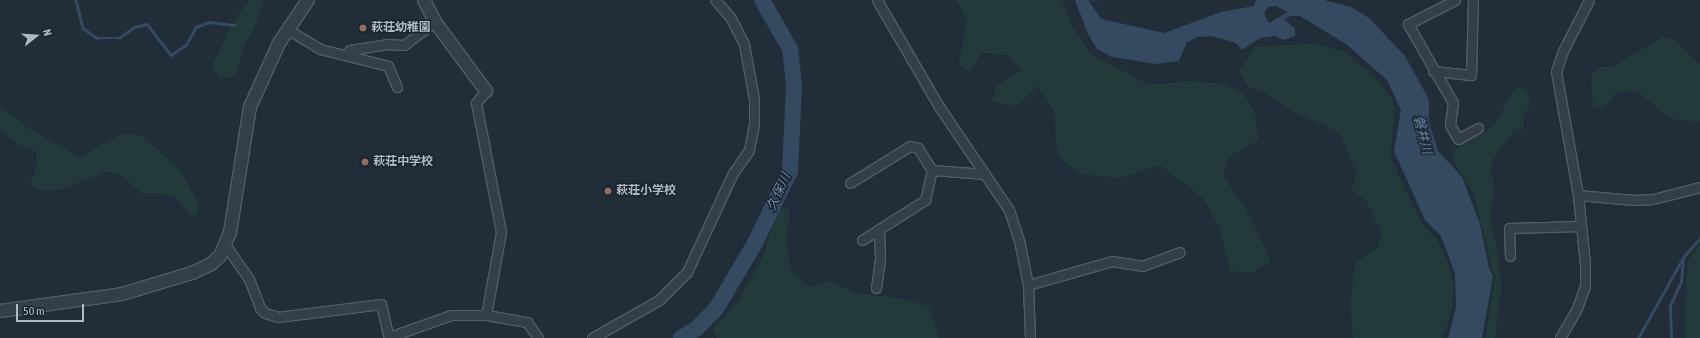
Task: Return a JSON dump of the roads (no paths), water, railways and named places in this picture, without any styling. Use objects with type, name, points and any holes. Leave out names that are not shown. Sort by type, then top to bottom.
[{"type":"street","points":[[0,311],[122,294],[192,273],[211,264],[226,246],[230,233],[250,107],[263,74],[287,30],[308,0]]},
{"type":"street","points":[[424,0],[436,22],[486,91],[476,103],[501,232],[486,316]]},
{"type":"street","points":[[592,338],[659,300],[686,272],[733,173],[749,150],[754,124],[754,99],[744,44],[730,17],[715,0]]},
{"type":"street","points":[[877,0],[938,105],[1009,210],[1019,240],[1028,285],[1030,338]]},
{"type":"street","points":[[1455,0],[1408,24],[1433,71],[1453,103],[1450,125],[1458,139],[1478,128]]},
{"type":"street","points":[[1433,71],[1471,75],[1473,0]]},
{"type":"street","points":[[1560,338],[1577,308],[1585,286],[1585,264],[1578,194],[1556,72],[1563,51],[1589,0]]},
{"type":"street","points":[[347,54],[350,50],[404,45],[436,22]]},
{"type":"street","points":[[287,30],[320,49],[347,54],[388,66],[397,87]]},
{"type":"street","points":[[850,183],[910,146],[918,148],[932,170],[925,200],[862,240]]},
{"type":"street","points":[[932,170],[985,174]]},
{"type":"street","points":[[1578,194],[1647,199],[1700,187]]},
{"type":"street","points":[[1510,256],[1509,228],[1580,226]]},
{"type":"street","points":[[876,288],[880,258],[879,229]]},
{"type":"street","points":[[226,246],[249,279],[260,308],[265,313],[278,317],[381,304],[389,338],[451,315],[486,316],[527,322],[538,338]]},
{"type":"street","points":[[1028,285],[1112,261],[1142,266],[1180,252]]},
{"type":"water","name":"磐井川","points":[[1075,0],[1088,0],[1101,19],[1164,33],[1221,12],[1254,6],[1256,0],[1324,0],[1351,7],[1369,18],[1405,56],[1426,94],[1429,100],[1429,122],[1438,151],[1462,177],[1480,224],[1489,268],[1493,276],[1482,338],[1448,338],[1456,308],[1455,274],[1440,235],[1425,220],[1394,151],[1401,110],[1387,80],[1346,44],[1300,16],[1290,16],[1284,19],[1295,29],[1295,36],[1283,40],[1275,36],[1260,38],[1242,50],[1236,43],[1211,36],[1198,37],[1187,42],[1179,61],[1155,64],[1113,57],[1097,49],[1088,34]],"holes":[[[1276,6],[1288,12],[1269,23],[1264,13],[1268,7]]]},
{"type":"waterway","points":[[76,0],[83,28],[97,38],[119,38],[134,27],[147,24],[171,55],[186,45],[196,27],[209,22],[235,25]]},
{"type":"waterway","name":"久保川","points":[[681,338],[696,329],[716,309],[755,243],[790,171],[794,85],[790,49],[762,0]]},
{"type":"waterway","points":[[1638,338],[1684,256],[1700,238]]},
{"type":"waterway","points":[[1671,338],[1670,306],[1681,281],[1683,259]]},
{"type":"place","name":"萩荘幼稚園","points":[[363,28]]},
{"type":"place","name":"萩荘中学校","points":[[365,162]]},
{"type":"place","name":"萩荘小学校","points":[[608,191]]}]
